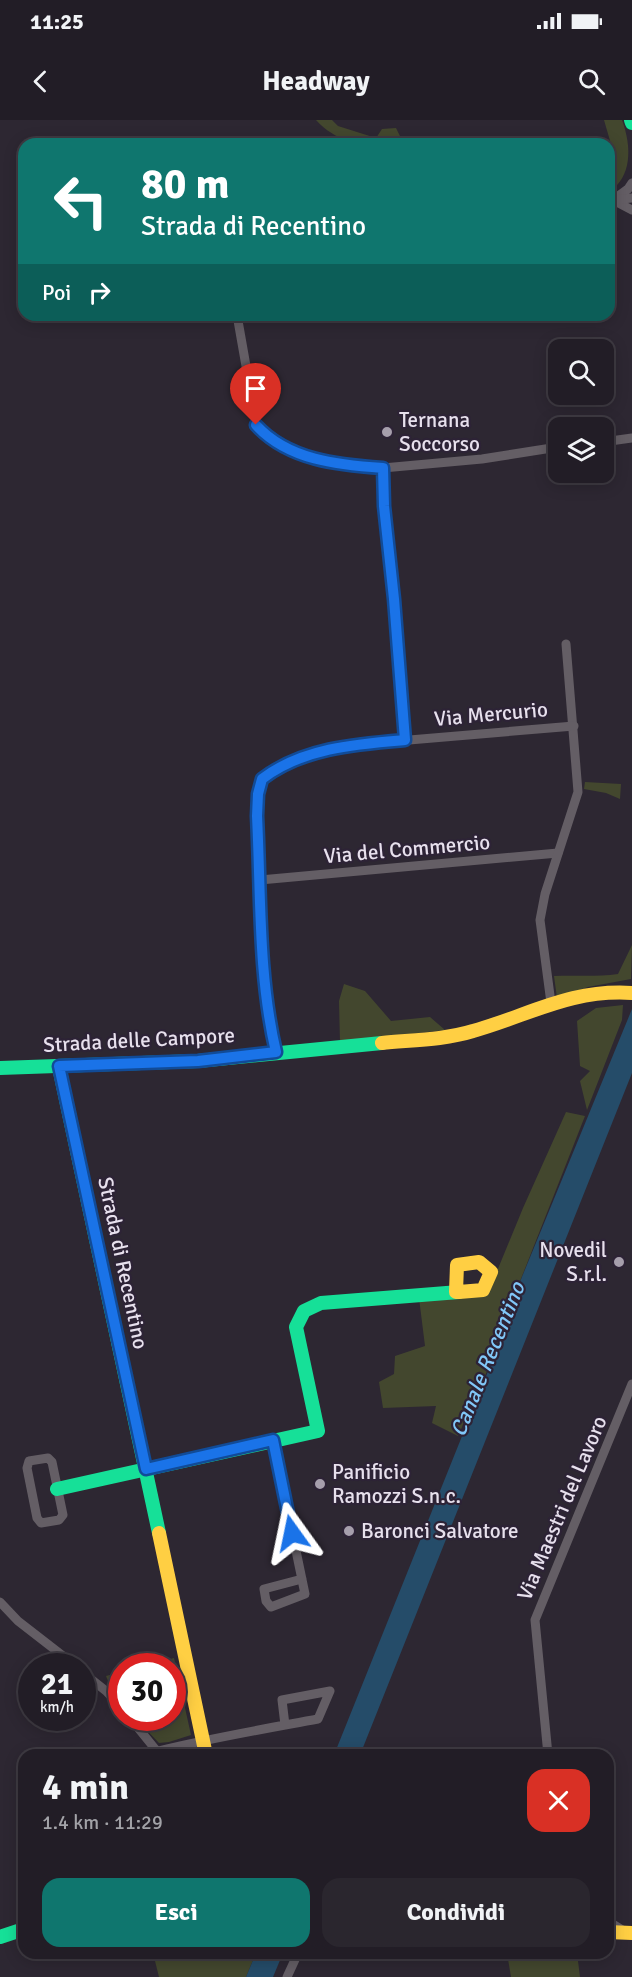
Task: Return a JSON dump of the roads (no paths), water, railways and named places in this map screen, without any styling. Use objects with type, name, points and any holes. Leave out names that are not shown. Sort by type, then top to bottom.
[{"type":"street","points":[[615,197],[628,189],[632,183]]},
{"type":"street","points":[[615,200],[632,198]]},
{"type":"street","points":[[615,202],[632,210]]},
{"type":"street","points":[[238,321],[256,425],[277,444],[329,463],[383,468],[482,459],[548,449]]},
{"type":"street","points":[[614,440],[632,438]]},
{"type":"street","points":[[383,468],[384,506],[405,740]]},
{"type":"street","points":[[551,1003],[540,920],[545,894],[578,792],[566,644]]},
{"type":"street","name":"Via Mercurio","points":[[276,1052],[270,1026],[262,963],[257,816],[258,794],[262,779],[288,763],[318,752],[350,745],[574,726]]},
{"type":"street","name":"Via del Commercio","points":[[260,880],[558,853]]},
{"type":"street","name":"Strada delle Campore","points":[[0,1068],[198,1061],[434,1038],[470,1032],[583,994],[615,991],[632,993]]},
{"type":"street","name":"Strada di Recentino","points":[[59,1066],[205,1749]]},
{"type":"street","points":[[57,1489],[318,1431],[296,1327],[301,1314],[307,1307],[456,1292]]},
{"type":"street","name":"Via Maestri del Lavoro","points":[[547,1749],[535,1620],[632,1384]]},
{"type":"street","points":[[273,1440],[302,1579]]},
{"type":"street","points":[[48,1458],[52,1462],[57,1489],[63,1515],[59,1520],[41,1523],[37,1518],[27,1468],[29,1461],[48,1458]]},
{"type":"street","points":[[0,1602],[18,1621],[59,1653]]},
{"type":"street","points":[[96,1683],[108,1693]]},
{"type":"street","points":[[173,1749],[203,1740],[318,1719],[330,1691],[282,1700],[285,1725]]},
{"type":"street","points":[[141,1731],[156,1749]]},
{"type":"street","points":[[614,1924],[629,1933]]},
{"type":"street","points":[[0,1937],[18,1931]]},
{"type":"street","points":[[614,1932],[629,1933]]},
{"type":"street","points":[[287,1977],[295,1959]]},
{"type":"water","points":[[632,1009],[632,1073],[362,1749],[336,1749],[497,1349],[517,1289]]},
{"type":"water","points":[[254,1959],[280,1959],[273,1977],[246,1977]]},
{"type":"place","name":"Ternana Soccorso","points":[[387,432]]},
{"type":"place","name":"Novedil S.r.l.","points":[[619,1262]]},
{"type":"place","name":"Panificio Ramozzi S.n.c.","points":[[320,1484]]},
{"type":"place","name":"Baronci Salvatore","points":[[349,1531]]},
{"type":"water label","name":"Canale Recentino","points":[[487,1359]]}]
